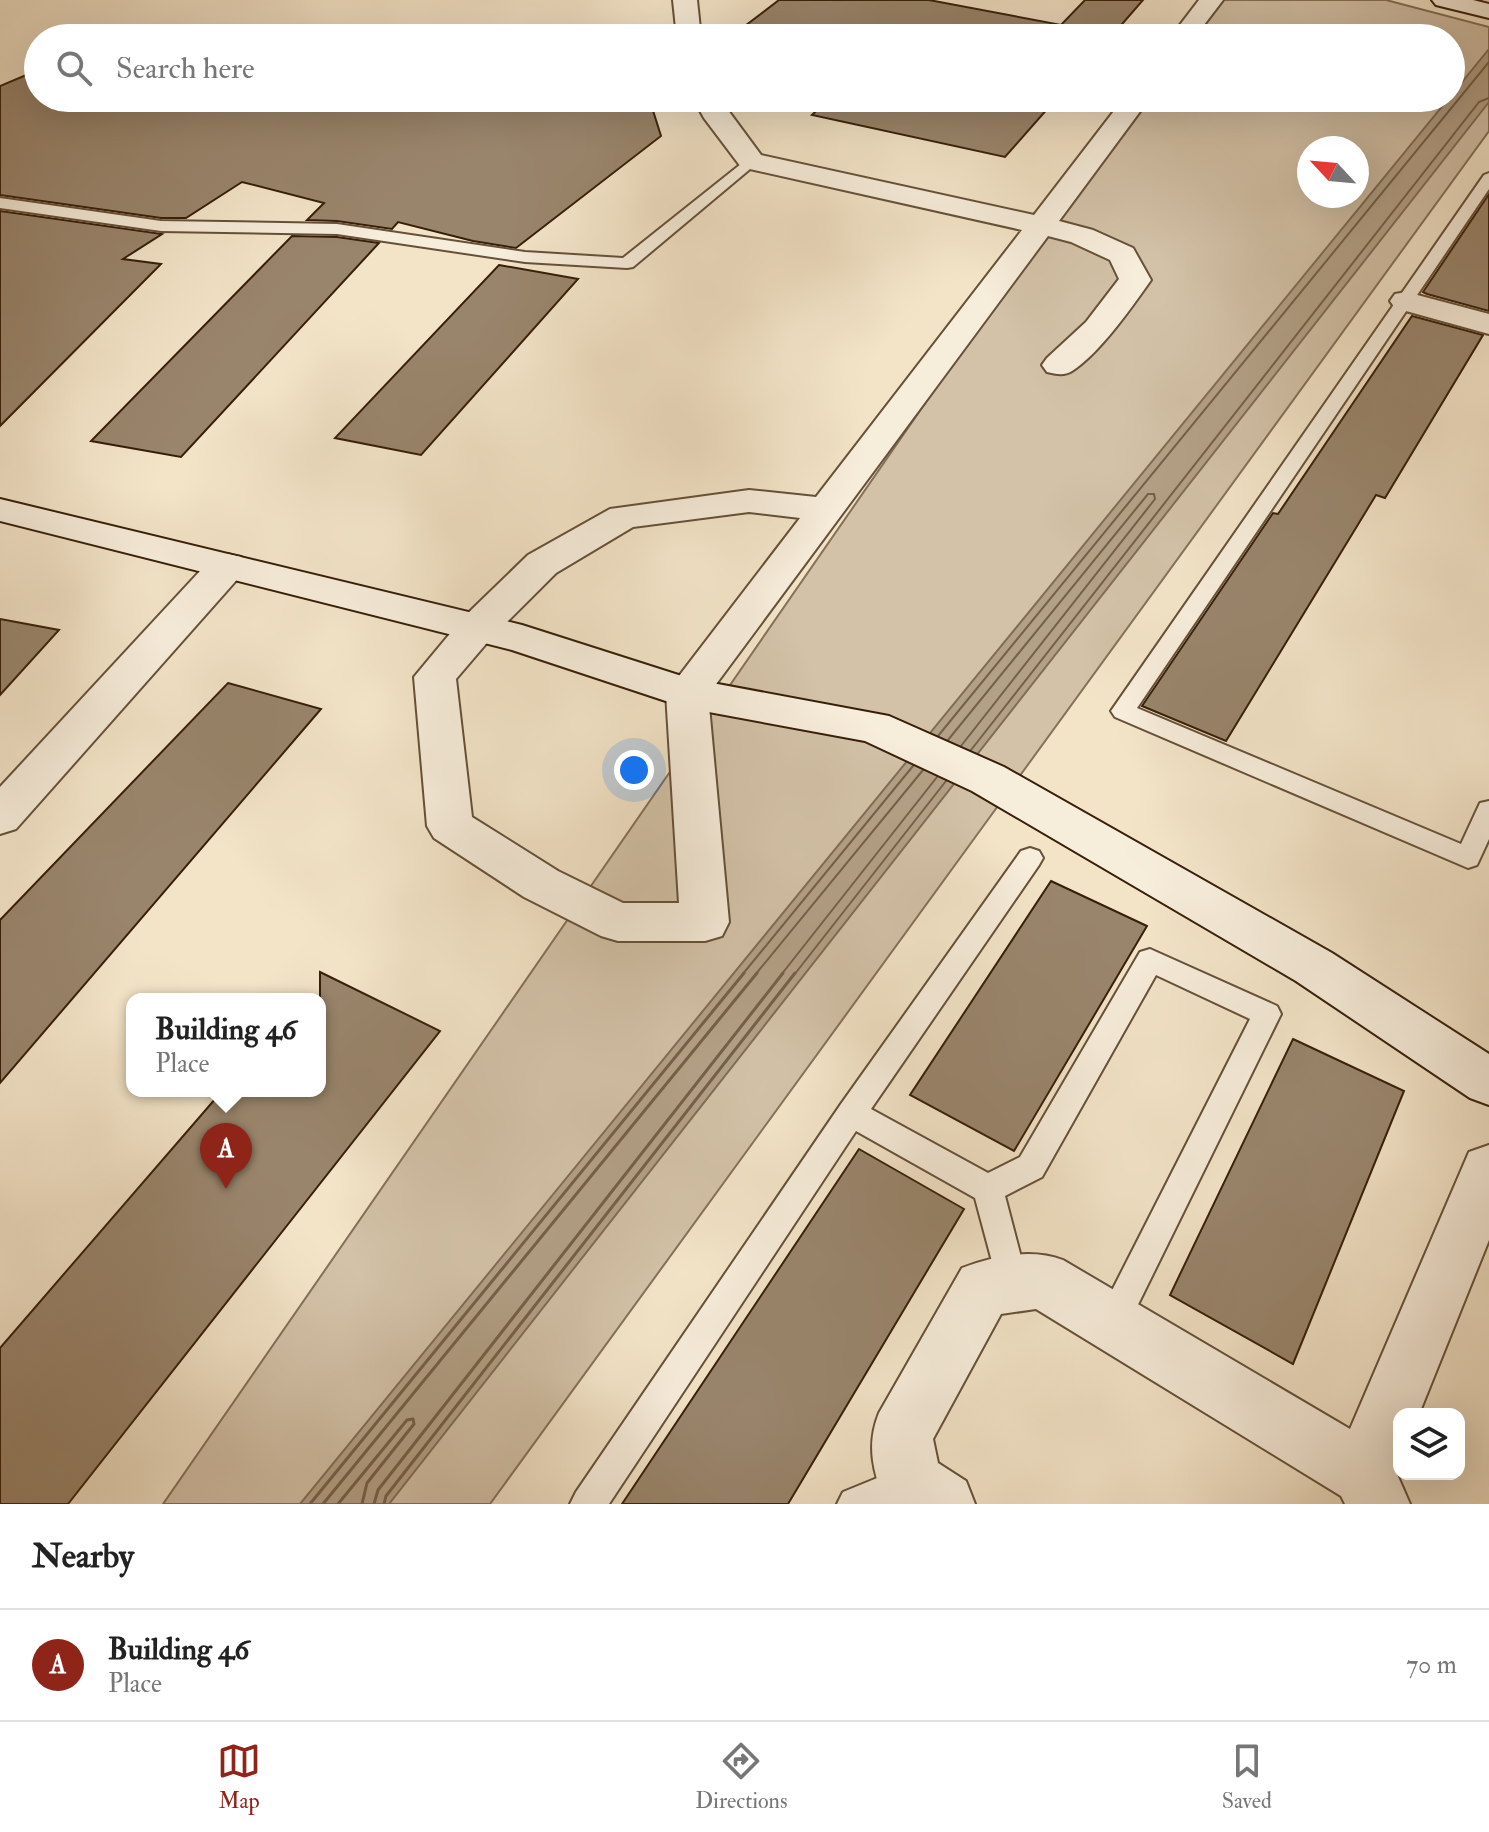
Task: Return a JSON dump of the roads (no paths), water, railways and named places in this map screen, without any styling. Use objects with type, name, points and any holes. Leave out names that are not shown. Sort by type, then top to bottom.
[{"type":"street","points":[[685,0],[688,24]]},
{"type":"street","points":[[1193,24],[1211,0]]},
{"type":"street","points":[[1444,0],[1489,11]]},
{"type":"street","points":[[713,112],[751,161],[1041,225],[1082,236],[1122,254],[1135,280],[1097,329],[1059,365]]},
{"type":"street","points":[[826,510],[749,501],[623,517],[542,564],[477,628],[435,677],[450,826],[541,884],[618,922],[705,922],[687,693],[826,510],[1126,112]]},
{"type":"street","points":[[1406,301],[1489,324]]},
{"type":"street","points":[[0,510],[522,639],[687,693],[874,727],[988,779],[1314,967],[1489,1082]]},
{"type":"street","points":[[0,817],[227,566]]},
{"type":"street","points":[[902,1497],[901,1435],[983,1288],[1042,1280],[1371,1489],[1489,1170]]},
{"type":"lane","points":[[0,203],[161,226],[337,229],[525,257],[627,263],[751,161]]},
{"type":"lane","points":[[1489,178],[1406,301],[1348,378],[1123,711],[1468,858],[1489,810]]},
{"type":"lane","points":[[588,1504],[851,1113],[1030,858]]},
{"type":"lane","points":[[988,1189],[1031,1167],[1150,960],[1267,1014],[1112,1322]]},
{"type":"lane","points":[[851,1113],[988,1189],[1012,1284]]},
{"type":"water","points":[[1489,49],[1489,102],[389,1504],[300,1504],[1359,208],[1369,208],[1369,196],[1438,112],[1465,112],[1465,78]]},
{"type":"place","name":"Building 46","points":[[226,1189]]}]
